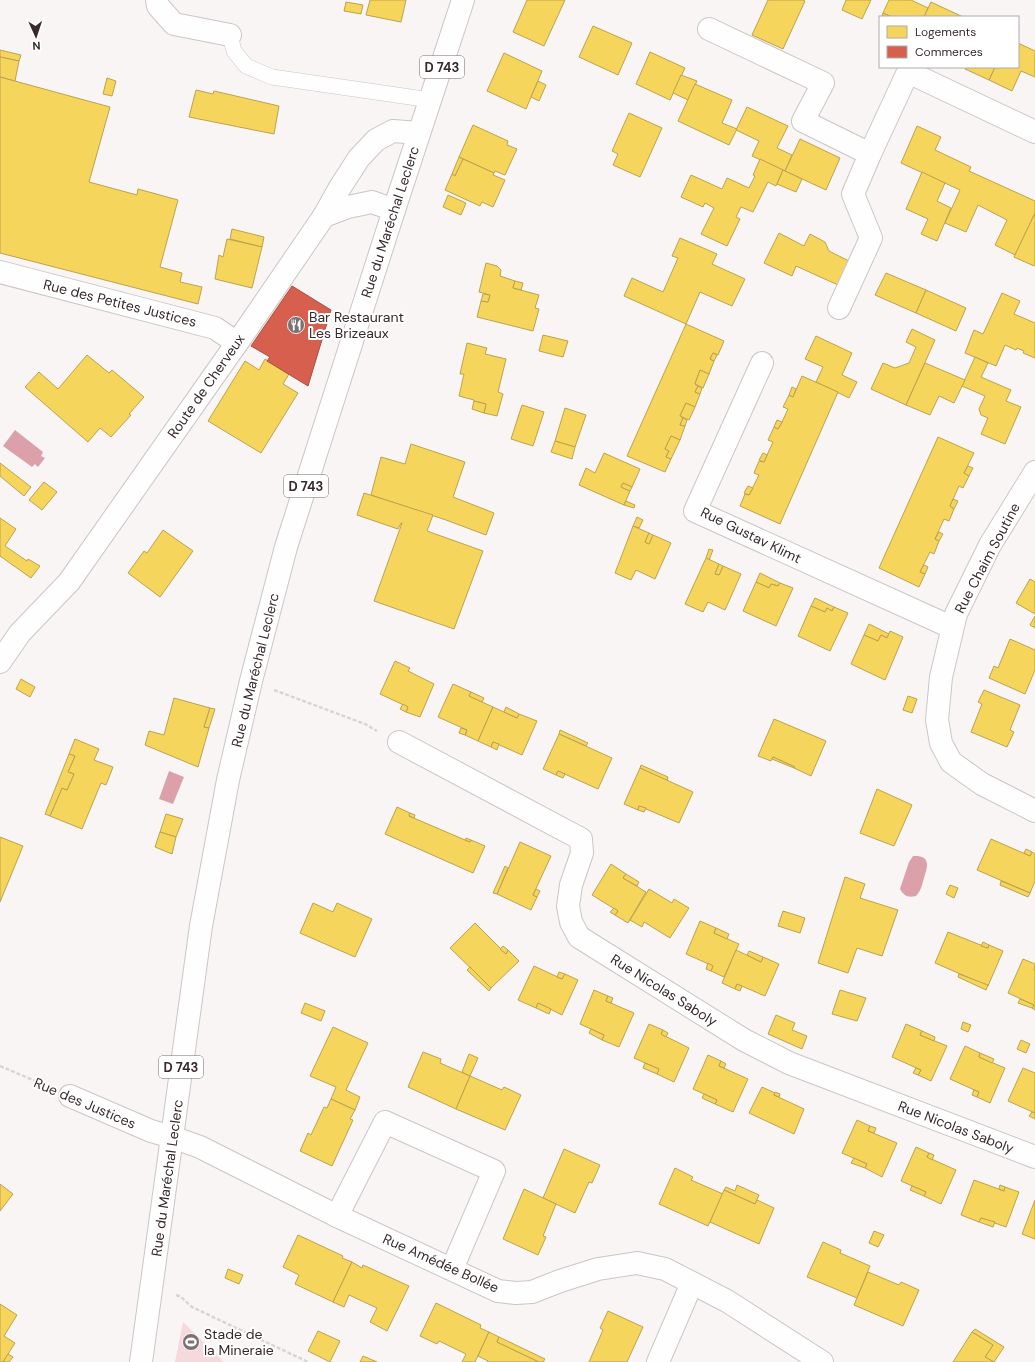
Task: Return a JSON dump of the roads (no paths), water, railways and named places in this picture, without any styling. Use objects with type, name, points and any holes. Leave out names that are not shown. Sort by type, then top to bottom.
[{"type":"street","points":[[157,0],[158,6],[174,24],[230,35]]},
{"type":"street","name":"Rue du Maréchal Leclerc","points":[[141,1362],[201,926],[228,780],[251,681],[286,546],[463,0]]},
{"type":"street","points":[[709,29],[823,83],[803,121],[870,154]]},
{"type":"street","points":[[840,308],[871,238],[853,194],[908,72],[1035,132]]},
{"type":"street","name":"Route de Cherveux","points":[[0,662],[20,633],[69,582],[237,343],[324,216],[359,158],[376,140],[393,131],[419,133]]},
{"type":"street","points":[[324,216],[348,206],[372,202],[394,210]]},
{"type":"street","name":"Rue des Petites Justices","points":[[0,272],[215,328],[237,343]]},
{"type":"street","name":"Rue Gustav Klimt","points":[[762,363],[695,511],[952,627]]},
{"type":"street","name":"Rue Chaim Soutine","points":[[1035,472],[990,545],[956,614],[941,677],[937,720],[941,744],[951,762],[982,784],[1035,811]]},
{"type":"street","name":"Rue Nicolas Saboly","points":[[399,742],[581,839],[582,853],[571,885],[568,906],[571,922],[579,937],[744,1040],[789,1063],[1035,1157]]},
{"type":"street","name":"Rue des Justices","points":[[70,1096],[151,1131],[172,1137]]},
{"type":"street","points":[[337,1216],[385,1122],[494,1171],[452,1269]]},
{"type":"street","name":"Rue Amédée Bollée","points":[[172,1137],[200,1147],[337,1216],[498,1291],[516,1293],[532,1292],[598,1269],[637,1263],[665,1269],[734,1306],[816,1360]]},
{"type":"street","points":[[658,1362],[692,1283]]},
{"type":"lane","points":[[230,35],[234,51],[246,66],[272,76],[431,100]]},
{"type":"place","name":"Bar Restaurant Les Brizeaux","points":[[296,325]]},
{"type":"place","name":"Stade de la Mineraie","points":[[191,1342]]}]
